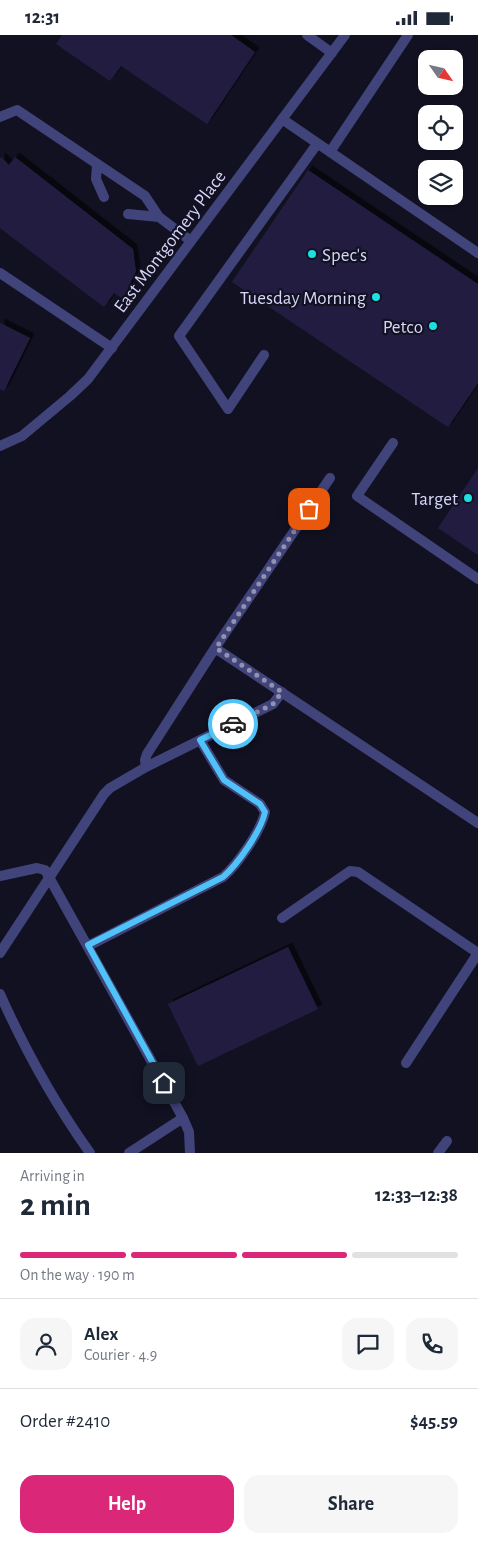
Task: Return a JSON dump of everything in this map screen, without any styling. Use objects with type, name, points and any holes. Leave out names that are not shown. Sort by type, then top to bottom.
[{"type":"street","points":[[307,35],[332,53]]},
{"type":"street","name":"East Montgomery Place","points":[[0,446],[22,436],[88,379],[345,35]]},
{"type":"street","points":[[330,152],[408,35]]},
{"type":"street","points":[[0,117],[18,110],[145,196],[159,217],[191,241]]},
{"type":"street","points":[[282,119],[478,253]]},
{"type":"street","points":[[264,355],[228,409],[180,335],[317,144]]},
{"type":"street","points":[[97,165],[96,179],[104,197]]},
{"type":"street","points":[[128,214],[159,217]]},
{"type":"street","points":[[0,273],[112,348]]},
{"type":"street","points":[[393,443],[357,496],[478,579]]},
{"type":"street","points":[[146,767],[145,760],[147,754],[330,478]]},
{"type":"street","points":[[216,648],[478,823]]},
{"type":"street","points":[[0,953],[104,794],[110,788],[146,767],[273,704],[282,692]]},
{"type":"street","points":[[88,945],[223,877],[233,868],[263,822],[265,812],[260,804],[224,780],[200,740]]},
{"type":"street","points":[[0,876],[37,868],[45,870],[50,877],[183,1118],[189,1133],[190,1153]]},
{"type":"street","points":[[282,918],[350,871],[358,872],[478,953],[406,1063]]},
{"type":"street","points":[[0,994],[22,1043],[43,1082],[90,1153]]},
{"type":"street","points":[[129,1153],[183,1118]]},
{"type":"street","points":[[438,1153],[446,1141]]},
{"type":"building","points":[[62,35],[231,35],[255,52],[207,124],[121,66],[110,81],[56,44]]},
{"type":"building","points":[[1,157],[9,165],[15,157],[133,249],[136,271],[123,299],[114,293],[104,307],[0,228]]},
{"type":"building","points":[[308,170],[478,284],[478,383],[448,427],[232,282]]},
{"type":"building","points":[[0,323],[30,338],[4,391],[0,389]]},
{"type":"building","name":"Target","points":[[478,468],[478,555],[438,528]]},
{"type":"building","points":[[288,947],[318,1009],[198,1066],[168,1004]]},
{"type":"way so far","points":[[233,724],[273,704],[282,692],[216,648],[309,509]]},
{"type":"place","name":"Spec's","points":[[312,254]]},
{"type":"place","name":"Tuesday Morning","points":[[376,297]]},
{"type":"place","name":"Petco","points":[[433,326]]},
{"type":"place","name":"Target","points":[[468,498]]},
{"type":"route","points":[[164,1083],[88,945],[223,877],[233,868],[263,822],[265,812],[260,804],[224,780],[200,740],[233,724]]}]
